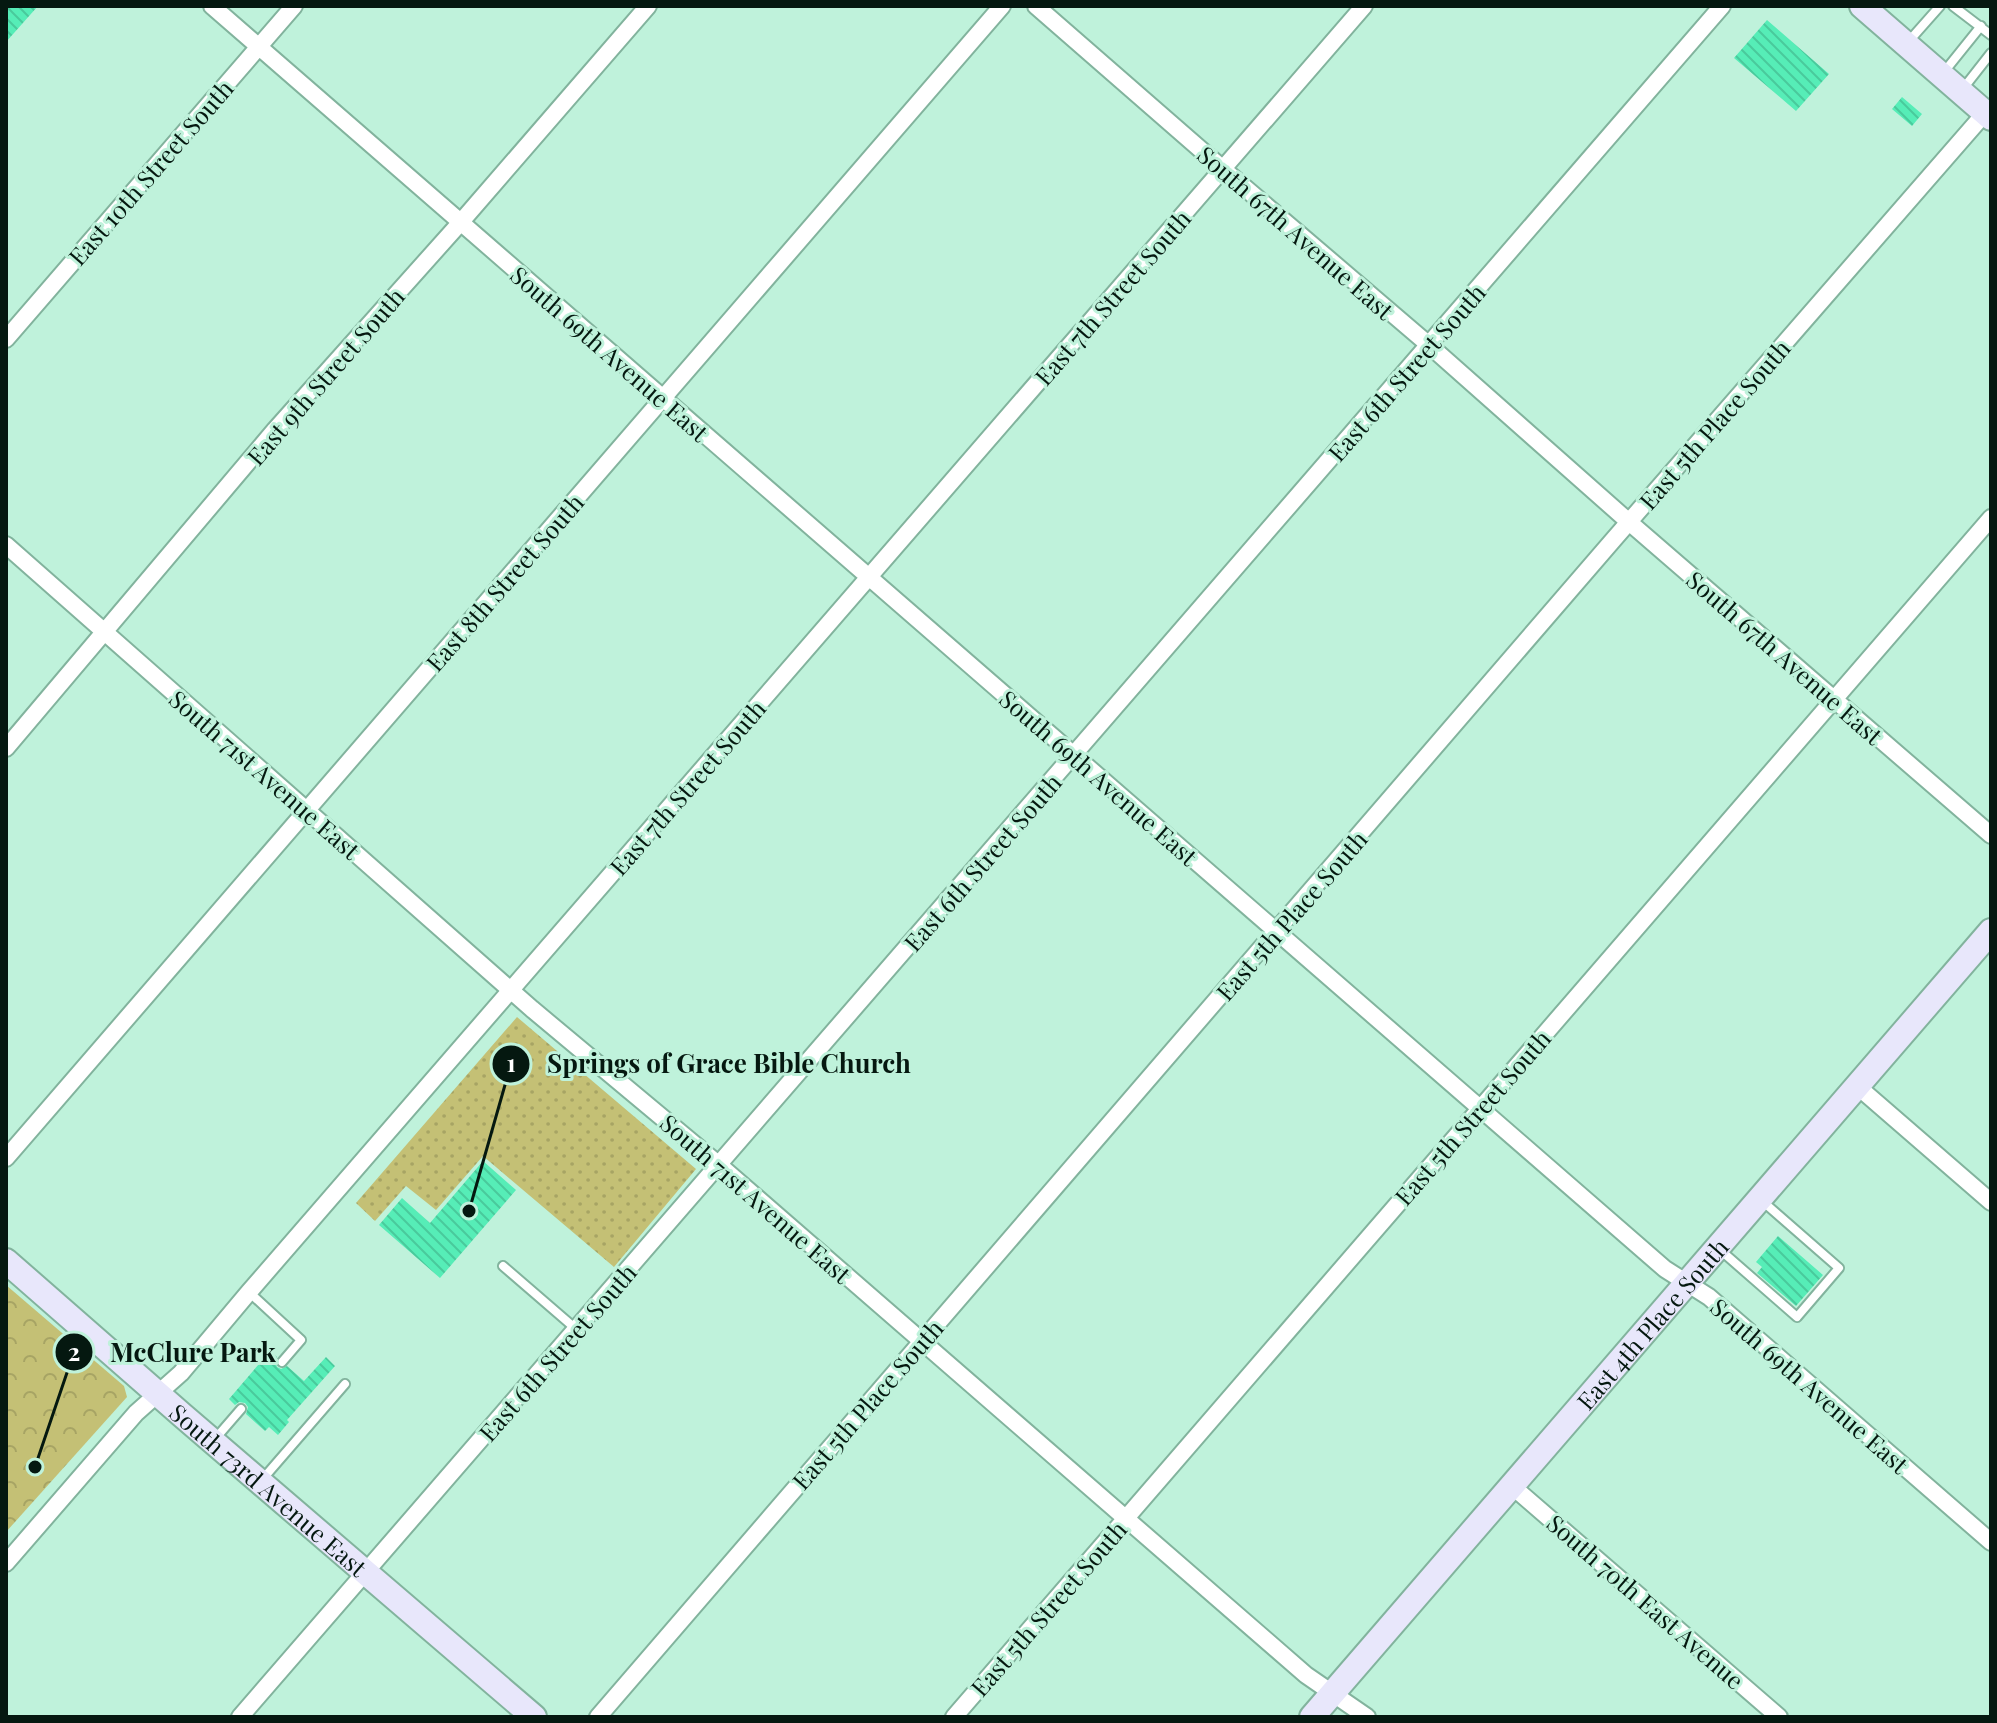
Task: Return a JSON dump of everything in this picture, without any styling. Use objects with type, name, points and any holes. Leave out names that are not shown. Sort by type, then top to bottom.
[{"type":"street","name":"South 69th Avenue East","points":[[212,6],[1665,1269],[1709,1297],[1991,1542]]},
{"type":"street","name":"East 10th Street South","points":[[6,339],[294,6]]},
{"type":"street","name":"East 9th Street South","points":[[6,748],[275,430],[648,6]]},
{"type":"street","name":"East 8th Street South","points":[[6,1158],[1002,6]]},
{"type":"street","name":"South 67th Avenue East","points":[[1036,6],[1991,835]]},
{"type":"street","name":"East 7th Street South","points":[[6,1563],[136,1413],[181,1373],[1364,6]]},
{"type":"street","name":"East 6th Street South","points":[[240,1717],[1722,6]]},
{"type":"street","points":[[1862,6],[1988,116]]},
{"type":"street","name":"East 5th Place South","points":[[598,1717],[1629,522],[1988,116]]},
{"type":"street","name":"East 5th Street South","points":[[954,1717],[1991,518]]},
{"type":"street","name":"South 71st Avenue East","points":[[6,545],[511,990],[719,1165],[1306,1675],[1367,1717]]},
{"type":"street","name":"East 4th Place South","points":[[1312,1717],[1991,931]]},
{"type":"street","points":[[1856,1085],[1991,1202]]},
{"type":"street","name":"South 73rd Avenue East","points":[[6,1261],[534,1717]]},
{"type":"street","name":"South 70th East Avenue","points":[[1512,1486],[1779,1717]]},
{"type":"lane","points":[[1906,44],[1940,6]]},
{"type":"lane","points":[[1953,6],[1991,35]]},
{"type":"lane","points":[[1941,75],[1981,26]]},
{"type":"lane","points":[[1961,92],[1991,53]]},
{"type":"lane","points":[[1718,1248],[1797,1317],[1839,1268],[1760,1199]]},
{"type":"lane","points":[[503,1266],[577,1330]]},
{"type":"lane","points":[[249,1292],[301,1340],[282,1362]]},
{"type":"lane","points":[[260,1482],[345,1384]]},
{"type":"lane","points":[[212,1441],[241,1409]]},
{"type":"green space","points":[[517,1017],[696,1169],[614,1267],[483,1156],[436,1210],[406,1186],[375,1221],[356,1203]]},
{"type":"green space","points":[[6,1285],[124,1386],[127,1397],[6,1532]]},
{"type":"building","points":[[6,6],[38,6],[6,42]]},
{"type":"building","points":[[1767,20],[1829,74],[1796,111],[1734,58]]},
{"type":"building","points":[[1902,97],[1922,114],[1912,126],[1892,109]]},
{"type":"building","points":[[483,1161],[516,1190],[440,1278],[379,1225],[402,1198],[430,1223]]},
{"type":"building","points":[[1778,1236],[1823,1275],[1796,1306],[1757,1273],[1762,1267],[1756,1262]]},
{"type":"building","points":[[270,1351],[277,1357],[277,1367],[287,1366],[304,1381],[326,1357],[335,1366],[287,1420],[289,1422],[278,1435],[269,1427],[265,1431],[246,1414],[248,1407],[245,1403],[235,1405],[229,1399]]},
{"type":"place","name":"Springs of Grace Bible Church","points":[[469,1211]]},
{"type":"place","name":"McClure Park","points":[[35,1467]]}]
